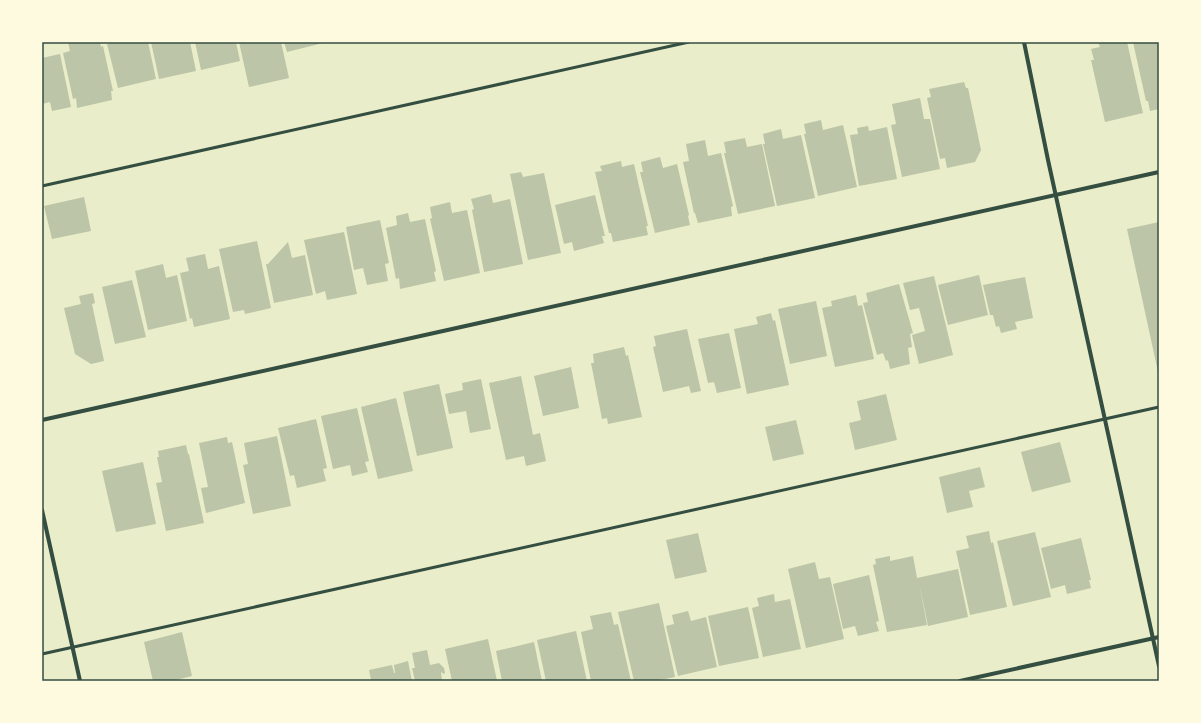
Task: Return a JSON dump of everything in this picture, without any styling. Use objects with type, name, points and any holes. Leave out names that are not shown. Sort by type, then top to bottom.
[{"type":"street","points":[[1024,42],[1056,196],[1159,666]]},
{"type":"street","points":[[42,420],[1159,172]]},
{"type":"street","points":[[42,510],[80,681]]},
{"type":"street","points":[[960,681],[1159,637]]},
{"type":"lane","points":[[42,186],[689,42]]},
{"type":"lane","points":[[42,654],[1159,407]]},
{"type":"building","points":[[68,42],[100,42],[101,47],[103,46],[113,91],[111,91],[112,100],[77,108],[76,98],[73,99],[63,53],[70,51]]},
{"type":"building","points":[[111,42],[148,42],[156,79],[118,88],[107,44]]},
{"type":"building","points":[[151,42],[190,42],[196,71],[159,79]]},
{"type":"building","points":[[195,42],[236,42],[240,61],[201,70]]},
{"type":"building","points":[[239,42],[281,42],[289,78],[249,87]]},
{"type":"building","points":[[284,42],[322,42],[323,43],[287,52]]},
{"type":"building","points":[[1098,42],[1127,42],[1143,113],[1105,122],[1091,60],[1094,60],[1091,49],[1100,47]]},
{"type":"building","points":[[1133,42],[1159,42],[1159,109],[1150,111],[1148,101],[1146,101]]},
{"type":"building","points":[[60,54],[71,107],[52,111],[50,102],[42,104],[42,58]]},
{"type":"building","points":[[964,82],[966,88],[968,88],[981,150],[975,162],[947,168],[945,158],[940,159],[927,98],[931,97],[929,89]]},
{"type":"building","points":[[920,98],[924,119],[930,119],[940,169],[902,177],[891,125],[896,124],[892,104]]},
{"type":"building","points":[[821,120],[823,130],[843,125],[857,187],[818,196],[804,134],[806,134],[804,124]]},
{"type":"building","points":[[868,126],[869,131],[887,127],[897,179],[859,186],[850,135],[858,134],[857,128]]},
{"type":"building","points":[[781,129],[783,139],[801,135],[815,198],[777,206],[763,144],[765,144],[763,134]]},
{"type":"building","points":[[745,138],[747,147],[762,144],[775,206],[738,214],[724,153],[726,153],[724,142]]},
{"type":"building","points":[[705,140],[708,156],[721,153],[733,206],[731,207],[732,216],[698,223],[694,213],[683,162],[689,161],[686,144]]},
{"type":"building","points":[[660,157],[663,168],[677,164],[690,225],[655,233],[640,172],[643,172],[641,162]]},
{"type":"building","points":[[621,161],[622,167],[634,164],[648,226],[646,226],[648,235],[613,242],[611,233],[609,233],[595,172],[602,171],[600,166]]},
{"type":"building","points":[[521,172],[523,177],[544,173],[561,253],[528,260],[510,174]]},
{"type":"building","points":[[491,194],[493,203],[510,199],[523,264],[484,272],[472,210],[474,209],[471,199]]},
{"type":"building","points":[[595,195],[605,236],[602,236],[604,243],[574,251],[572,242],[564,244],[555,205]]},
{"type":"building","points":[[84,197],[91,231],[52,239],[44,206]]},
{"type":"building","points":[[450,202],[452,213],[467,210],[480,273],[444,281],[430,219],[432,218],[430,207]]},
{"type":"building","points":[[408,213],[410,222],[425,219],[436,271],[434,272],[436,281],[400,289],[399,278],[396,279],[386,228],[397,225],[396,216]]},
{"type":"building","points":[[380,220],[389,263],[385,264],[388,281],[367,285],[363,268],[354,270],[346,227]]},
{"type":"building","points":[[1159,222],[1159,372],[1158,372],[1127,229]]},
{"type":"building","points":[[344,232],[357,294],[327,300],[325,291],[316,294],[304,240]]},
{"type":"building","points":[[257,241],[271,308],[245,314],[244,310],[233,312],[219,249]]},
{"type":"building","points":[[288,242],[292,258],[305,255],[313,295],[274,303],[266,264],[268,264]]},
{"type":"building","points":[[205,254],[208,269],[219,266],[230,319],[194,327],[192,318],[190,319],[180,273],[189,271],[186,258]]},
{"type":"building","points":[[163,264],[166,278],[177,275],[187,321],[148,330],[135,271]]},
{"type":"building","points":[[979,275],[988,315],[948,325],[938,285]]},
{"type":"building","points":[[934,276],[953,355],[919,364],[912,335],[925,331],[919,308],[910,310],[903,283]]},
{"type":"building","points":[[1025,277],[1033,318],[1015,322],[1017,329],[1001,333],[999,326],[996,327],[993,315],[990,315],[983,285]]},
{"type":"building","points":[[132,280],[146,337],[115,344],[102,287]]},
{"type":"building","points":[[899,284],[913,333],[910,334],[912,347],[908,348],[910,364],[890,369],[888,360],[886,361],[883,353],[877,355],[863,303],[868,302],[866,293]]},
{"type":"building","points":[[93,293],[95,303],[92,304],[104,361],[91,364],[75,354],[64,308],[81,304],[79,296]]},
{"type":"building","points":[[856,295],[858,306],[862,305],[874,359],[835,367],[822,308],[832,306],[831,301]]},
{"type":"building","points":[[816,301],[827,356],[790,364],[778,309]]},
{"type":"building","points":[[771,313],[773,321],[775,320],[789,385],[747,394],[734,329],[758,324],[756,317]]},
{"type":"building","points":[[687,329],[701,391],[691,393],[689,386],[663,392],[653,347],[656,346],[654,336]]},
{"type":"building","points":[[729,333],[741,388],[717,393],[714,382],[708,383],[698,339]]},
{"type":"building","points":[[624,347],[626,356],[628,355],[642,417],[608,424],[607,418],[602,419],[591,363],[594,363],[593,354]]},
{"type":"building","points":[[571,367],[579,408],[543,416],[534,376]]},
{"type":"building","points":[[521,376],[533,435],[540,433],[546,461],[526,466],[524,456],[506,460],[489,383]]},
{"type":"building","points":[[481,379],[491,429],[470,433],[466,411],[449,414],[445,394],[463,390],[462,383]]},
{"type":"building","points":[[439,384],[453,448],[417,456],[403,392]]},
{"type":"building","points":[[886,394],[897,440],[855,450],[849,423],[861,420],[857,401]]},
{"type":"building","points":[[396,398],[413,471],[378,479],[361,407]]},
{"type":"building","points":[[357,408],[369,461],[365,462],[368,472],[352,476],[350,465],[333,469],[321,416]]},
{"type":"building","points":[[316,419],[327,468],[323,469],[326,481],[297,488],[294,475],[290,476],[278,428]]},
{"type":"building","points":[[796,420],[804,454],[773,461],[765,427]]},
{"type":"building","points":[[277,436],[291,506],[253,514],[243,465],[248,464],[244,443]]},
{"type":"building","points":[[227,437],[228,443],[232,442],[245,503],[206,513],[201,488],[208,487],[199,443]]},
{"type":"building","points":[[1060,442],[1071,482],[1032,492],[1021,452]]},
{"type":"building","points":[[186,445],[204,523],[166,531],[156,483],[162,482],[157,457],[159,457],[158,451]]},
{"type":"building","points":[[143,462],[156,524],[116,532],[102,471]]},
{"type":"building","points":[[980,467],[985,487],[969,491],[973,507],[947,513],[939,477]]},
{"type":"building","points":[[989,531],[991,543],[993,542],[1007,607],[970,615],[956,551],[969,548],[966,536]]},
{"type":"building","points":[[1035,532],[1051,597],[1013,606],[997,541]]},
{"type":"building","points":[[698,533],[707,572],[675,579],[666,540]]},
{"type":"building","points":[[1081,538],[1091,580],[1089,580],[1091,588],[1067,594],[1065,585],[1051,589],[1041,548]]},
{"type":"building","points":[[890,556],[890,561],[913,556],[917,578],[958,569],[968,617],[928,626],[919,582],[927,625],[887,632],[873,565],[876,564],[875,559]]},
{"type":"building","points":[[815,562],[819,579],[830,577],[844,639],[806,648],[788,569]]},
{"type":"building","points":[[869,575],[879,621],[876,622],[879,631],[858,636],[855,626],[843,629],[833,584]]},
{"type":"building","points":[[774,594],[775,602],[790,599],[801,649],[763,657],[752,608],[759,606],[757,598]]},
{"type":"building","points":[[659,603],[675,677],[655,681],[634,681],[618,612]]},
{"type":"building","points":[[748,607],[759,658],[719,666],[708,616]]},
{"type":"building","points":[[688,611],[691,621],[706,617],[717,667],[678,676],[666,626],[674,624],[672,615]]},
{"type":"building","points":[[611,612],[614,625],[618,624],[631,681],[591,681],[581,632],[593,629],[590,616]]},
{"type":"building","points":[[576,631],[587,681],[546,681],[537,640]]},
{"type":"building","points":[[182,632],[192,676],[172,681],[153,681],[144,642]]},
{"type":"building","points":[[488,639],[497,681],[452,681],[445,649]]},
{"type":"building","points":[[534,642],[542,681],[502,681],[496,651]]},
{"type":"building","points":[[427,650],[430,665],[439,663],[444,668],[445,673],[444,674],[441,672],[442,681],[415,681],[412,668],[415,668],[412,653]]},
{"type":"building","points":[[408,661],[412,681],[368,681],[371,680],[369,670],[392,665],[395,673],[394,665]]}]
